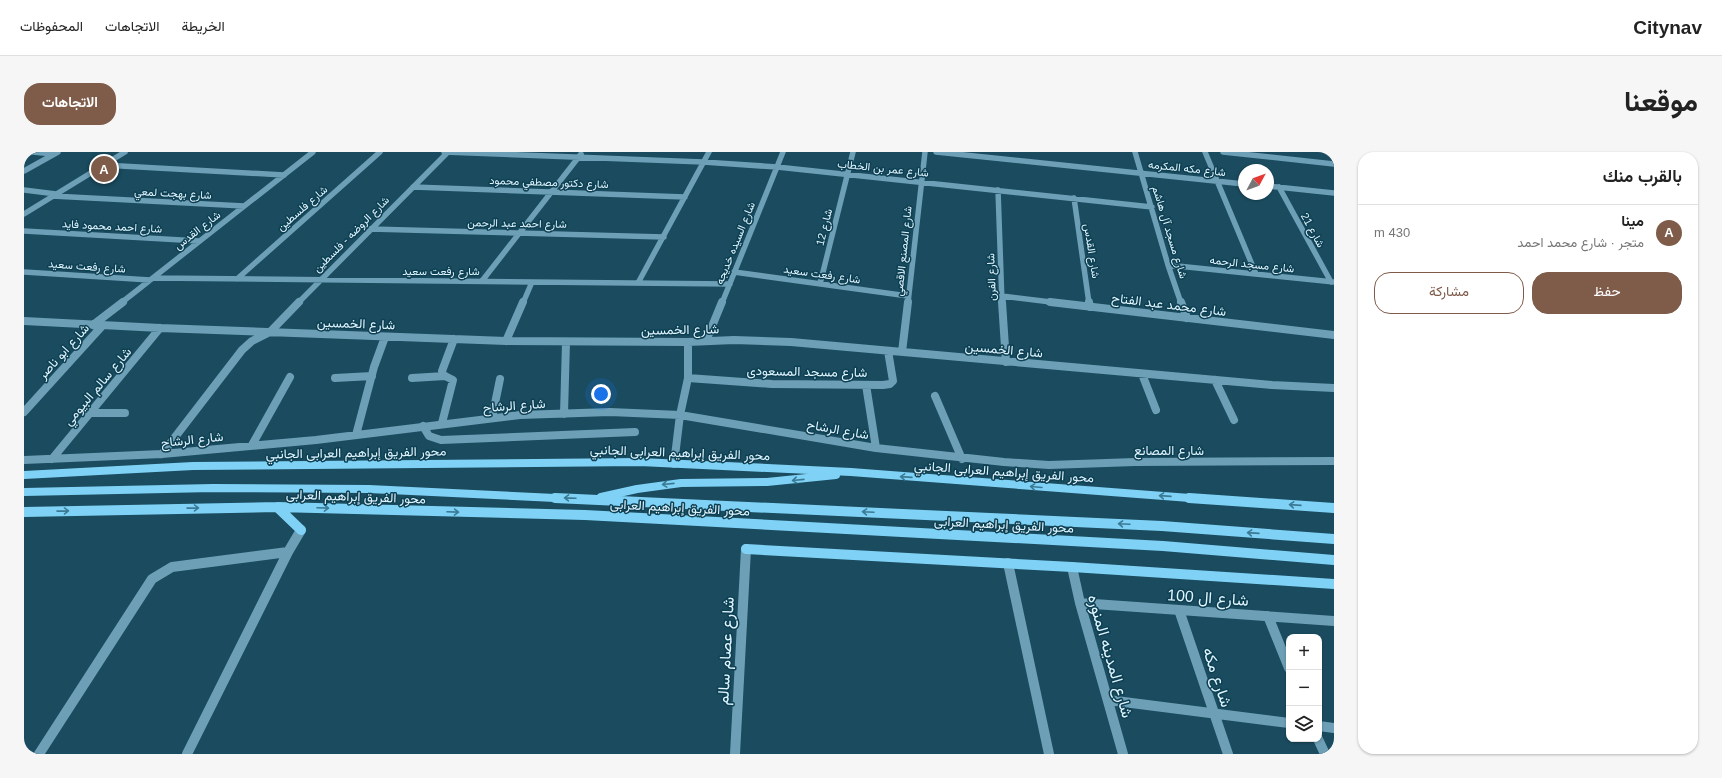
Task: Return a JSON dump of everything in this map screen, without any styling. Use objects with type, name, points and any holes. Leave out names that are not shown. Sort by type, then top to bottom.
[{"type":"main road","name":"محور الفريق إبراهيم العرابى الجانبي","points":[[24,475],[193,466],[343,466],[598,462],[851,472],[1334,508]]},
{"type":"main road","points":[[593,499],[637,489],[681,483],[767,482],[810,479],[851,472]]},
{"type":"main road","name":"محور الفريق إبراهيم العرابى","points":[[24,492],[213,488],[369,489],[1162,526],[1334,539]]},
{"type":"main road","points":[[277,507],[301,530]]},
{"type":"main road","name":"محور الفريق إبراهيم العرابى","points":[[24,512],[277,507],[585,515],[1156,545],[1334,560]]},
{"type":"main road","points":[[746,549],[1008,563],[1334,584]]},
{"type":"street","points":[[33,152],[55,153]]},
{"type":"street","points":[[24,214],[125,152]]},
{"type":"street","name":"شارع القدس","points":[[93,325],[313,152]]},
{"type":"street","name":"شارع فلسطين","points":[[237,279],[380,152]]},
{"type":"street","name":"شارع عمر بن الخطاب","points":[[444,152],[580,155],[640,160],[703,162],[777,167],[1152,207]]},
{"type":"street","name":"شارع الروضه - فلسطين","points":[[270,332],[370,229],[448,152]]},
{"type":"street","points":[[640,160],[646,152]]},
{"type":"street","points":[[638,283],[709,152]]},
{"type":"street","name":"شارع السيده خديجه","points":[[706,341],[783,152]]},
{"type":"street","points":[[847,174],[853,152]]},
{"type":"street","name":"شارع المصنع الاقصي","points":[[902,352],[925,152]]},
{"type":"street","name":"شارع مكه المكرمه","points":[[936,152],[1238,183]]},
{"type":"street","name":"شارع مسجد آل هاشم","points":[[1135,152],[1168,265],[1187,318]]},
{"type":"street","points":[[1205,152],[1256,274]]},
{"type":"street","points":[[1223,152],[1334,164]]},
{"type":"street","points":[[24,171],[55,153]]},
{"type":"street","points":[[482,282],[580,155]]},
{"type":"street","points":[[103,166],[284,175]]},
{"type":"street","name":"شارع 12","points":[[820,284],[847,174]]},
{"type":"street","name":"شارع دكتور مصطفي محمود","points":[[413,187],[685,198]]},
{"type":"street","points":[[1274,187],[1334,193]]},
{"type":"street","name":"شارع 21","points":[[1278,187],[1332,282]]},
{"type":"street","name":"شارع بهجت لمعي","points":[[24,190],[54,195],[244,206]]},
{"type":"street","name":"شارع الفرن","points":[[998,190],[1006,362]]},
{"type":"street","name":"شارع القدس","points":[[1074,198],[1090,307]]},
{"type":"street","name":"شارع احمد عبد الرحمن","points":[[370,229],[664,237]]},
{"type":"street","name":"شارع احمد محمود فايد","points":[[24,231],[199,241]]},
{"type":"street","name":"شارع مسجد الرحمه","points":[[1168,265],[1332,282]]},
{"type":"street","name":"شارع رفعت سعيد","points":[[24,272],[151,279],[730,284]]},
{"type":"street","name":"شارع رفعت سعيد","points":[[734,272],[908,296]]},
{"type":"street","points":[[506,341],[532,282]]},
{"type":"street","name":"شارع محمد عبد الفتاح","points":[[1002,296],[1334,335]]},
{"type":"street","name":"شارع الخمسين","points":[[24,320],[160,328],[506,341],[784,341],[1272,386],[1334,388]]},
{"type":"street","name":"شارع ابو ناصر","points":[[24,412],[103,325]]},
{"type":"street","name":"شارع سالم البيومي","points":[[52,459],[160,328]]},
{"type":"street","points":[[162,454],[242,350],[252,341],[270,332]]},
{"type":"street","points":[[356,435],[372,376],[386,337]]},
{"type":"street","points":[[445,376],[442,371],[454,339]]},
{"type":"street","points":[[564,414],[566,342]]},
{"type":"street","points":[[674,464],[680,415],[688,378],[688,342]]},
{"type":"street","name":"شارع مسجد المسعودى","points":[[688,378],[772,384],[890,384],[893,381],[888,351]]},
{"type":"street","points":[[1142,374],[1156,410]]},
{"type":"street","points":[[335,378],[372,376]]},
{"type":"street","points":[[412,378],[445,376],[453,380],[442,423]]},
{"type":"street","points":[[252,445],[290,377]]},
{"type":"street","points":[[492,418],[500,379]]},
{"type":"street","points":[[1215,380],[1234,420]]},
{"type":"street","points":[[866,385],[876,448]]},
{"type":"street","points":[[935,396],[962,459]]},
{"type":"street","name":"شارع الرشاح","points":[[24,460],[162,454],[356,435],[442,423],[492,418],[610,412],[680,415],[876,448],[962,459],[1004,462]]},
{"type":"street","points":[[90,413],[125,413]]},
{"type":"street","points":[[422,426],[426,434],[430,437],[441,440],[635,432]]},
{"type":"street","name":"شارع المصانع","points":[[1004,462],[1049,465],[1143,462],[1334,462]]},
{"type":"street","points":[[187,754],[288,552],[301,530]]},
{"type":"street","name":"شارع عصام سالم","points":[[735,754],[746,549]]},
{"type":"street","points":[[39,754],[152,579],[172,567],[288,552]]},
{"type":"street","points":[[1008,563],[1049,754]]},
{"type":"street","name":"شارع المدينه المنوره","points":[[1072,567],[1080,603],[1123,754]]},
{"type":"street","name":"شارع ال 100","points":[[1080,603],[1334,621]]},
{"type":"street","name":"شارع مكه","points":[[1179,610],[1228,754]]},
{"type":"street","points":[[1268,616],[1286,661]]},
{"type":"street","points":[[1108,700],[1286,723]]},
{"type":"street","points":[[1322,726],[1334,728]]},
{"type":"street","points":[[1319,742],[1325,754]]},
{"type":"place","name":"مينا","points":[[104,169]]}]
